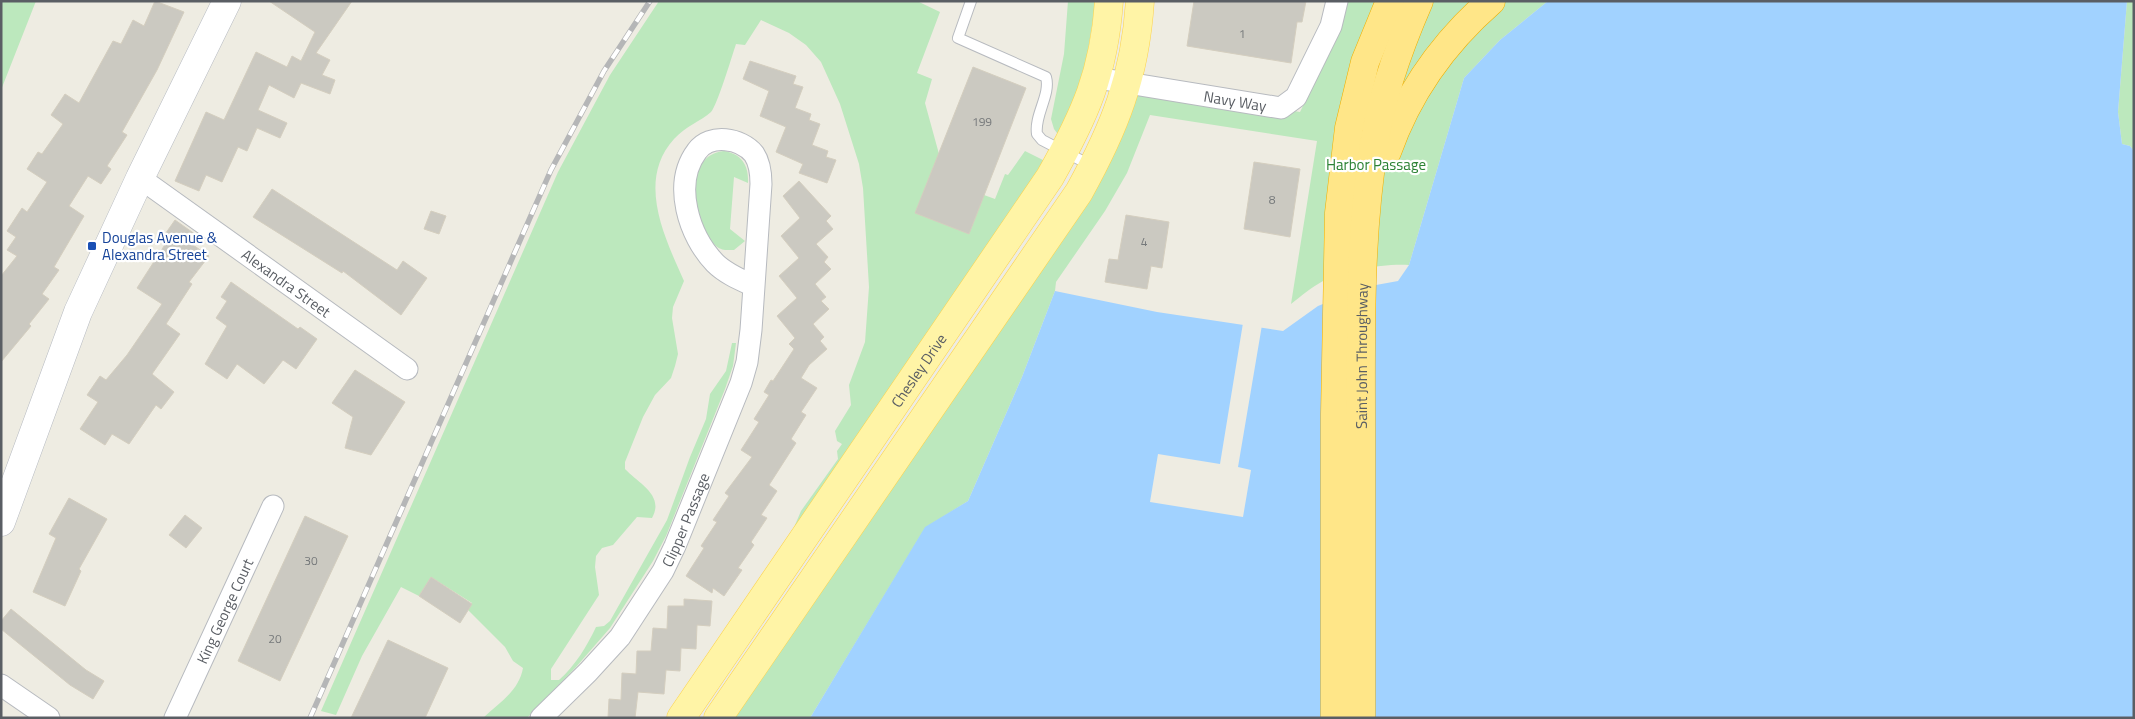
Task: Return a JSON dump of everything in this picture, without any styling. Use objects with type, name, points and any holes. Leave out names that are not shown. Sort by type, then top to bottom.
[{"type":"highway","points":[[1365,62],[1377,1]]},
{"type":"highway","name":"Saint John Throughway","points":[[1336,718],[1335,414],[1339,213],[1349,128],[1365,62],[1390,1]]},
{"type":"highway","name":"Saint John Throughway","points":[[1361,718],[1361,332],[1366,210],[1374,144],[1383,102],[1396,60],[1419,1]]},
{"type":"highway","points":[[1366,210],[1397,123],[1422,78],[1457,33],[1491,1]]},
{"type":"main road","name":"Chesley Drive","points":[[681,718],[1050,177],[1087,107],[1097,78],[1109,1]]},
{"type":"main road","name":"Chesley Drive","points":[[718,718],[1079,192],[1118,114],[1128,83],[1140,1]]},
{"type":"street","points":[[1,522],[67,338],[140,178],[227,1]]},
{"type":"street","name":"Navy Way","points":[[1097,78],[1281,108],[1296,97],[1331,26],[1337,1]]},
{"type":"street","name":"Clipper Passage","points":[[541,718],[582,679],[620,637],[663,571],[675,546],[740,383],[750,344],[754,286],[760,170],[754,154],[741,144],[724,139],[708,142],[698,149],[688,172],[686,187],[688,219],[695,236],[716,264],[728,274],[754,286]]},
{"type":"street","name":"Alexandra Street","points":[[140,178],[407,369]]},
{"type":"street","name":"King George Court","points":[[175,718],[273,506]]},
{"type":"street","points":[[1,685],[49,718]]},
{"type":"lane","points":[[971,1],[958,38],[1034,70],[1046,77],[1047,86],[1037,119],[1037,134],[1042,140],[1093,166]]},
{"type":"green space","points":[[1,1],[36,1],[1,90]]},
{"type":"green space","points":[[659,1],[917,1],[940,12],[917,73],[932,79],[925,103],[939,154],[984,195],[995,199],[1005,174],[1008,175],[1025,151],[1047,162],[792,532],[801,511],[838,459],[837,451],[842,444],[837,441],[835,431],[851,405],[849,385],[865,342],[869,287],[863,188],[859,164],[840,104],[821,62],[806,45],[789,33],[761,20],[745,45],[736,44],[714,108],[674,139],[663,155],[657,173],[655,191],[662,228],[684,281],[673,307],[672,318],[678,354],[671,378],[655,395],[643,417],[625,462],[625,469],[653,496],[655,510],[652,518],[637,517],[613,545],[602,548],[596,556],[595,567],[599,595],[551,669],[551,680],[559,680],[565,674],[580,655],[596,627],[604,626],[610,621],[667,520],[706,419],[710,394],[726,371],[732,343],[736,343],[733,366],[725,389],[666,536],[653,561],[610,628],[527,718],[483,718],[513,690],[523,668],[513,661],[505,647],[468,610],[472,603],[431,577],[419,596],[401,587],[362,656],[336,715],[321,711],[558,172],[610,75]]},
{"type":"green space","points":[[1068,1],[1096,1],[1085,69],[1060,137],[1054,129],[1051,119],[1064,54]]},
{"type":"green space","name":"Harbor Passage","points":[[1346,1],[1548,1],[1500,40],[1464,78],[1409,265],[1377,266],[1331,277],[1319,283],[1291,304],[1317,141],[1150,115],[1127,173],[1105,211],[1056,282],[1055,291],[1022,377],[968,501],[925,528],[810,718],[718,718],[1013,290],[1128,83],[1300,112],[1342,27]]},
{"type":"green space","points":[[2127,1],[2134,1],[2134,151],[2130,146],[2122,144],[2118,112]]},
{"type":"green space","points":[[724,151],[740,158],[746,166],[748,177],[748,183],[734,177],[730,229],[745,241],[734,250],[720,249],[708,236],[701,223],[695,192],[696,178],[701,165],[710,155]]},
{"type":"water","points":[[1548,1],[2127,1],[2118,112],[2122,144],[2130,146],[2134,151],[2134,718],[810,718],[925,527],[968,501],[1022,377],[1055,291],[1157,312],[1283,331],[1318,306],[1365,287],[1398,281],[1409,265],[1464,78],[1500,40]]},
{"type":"pier","points":[[1243,323],[1262,325],[1238,467],[1251,470],[1243,517],[1150,502],[1158,454],[1220,464]]},
{"type":"building","points":[[155,1],[184,12],[157,70],[122,132],[127,135],[107,166],[111,169],[101,184],[88,176],[69,206],[84,216],[54,267],[59,270],[42,294],[49,299],[29,324],[31,326],[1,362],[1,276],[17,256],[7,250],[16,237],[7,231],[22,208],[27,212],[47,182],[27,169],[38,152],[42,154],[63,124],[51,115],[65,94],[79,103],[113,41],[121,44],[133,20],[144,26]]},
{"type":"building","points":[[269,1],[352,1],[316,53],[330,60],[322,75],[335,80],[330,94],[301,83],[294,98],[269,85],[258,110],[287,123],[280,138],[257,128],[247,151],[238,147],[222,182],[206,175],[199,191],[175,181],[206,112],[224,120],[256,52],[287,67],[292,56],[301,61],[315,32]]},
{"type":"building","points":[[1194,1],[1306,1],[1302,22],[1297,22],[1291,63],[1187,46]]},
{"type":"building","points":[[750,61],[796,76],[793,84],[803,87],[795,108],[811,114],[809,120],[820,124],[812,145],[828,151],[826,157],[836,160],[827,183],[799,173],[803,164],[776,152],[786,127],[760,116],[769,91],[743,79]]},
{"type":"building","points":[[973,67],[1026,88],[969,234],[915,213]]},
{"type":"building","points":[[1254,162],[1300,169],[1290,237],[1244,229]]},
{"type":"building","points":[[799,181],[831,216],[826,221],[833,229],[816,244],[828,257],[824,262],[831,269],[815,284],[826,297],[821,301],[829,309],[813,324],[824,337],[820,341],[827,349],[809,365],[801,378],[817,388],[801,412],[806,415],[791,439],[796,443],[769,485],[777,491],[761,515],[767,518],[751,542],[754,545],[738,568],[742,570],[724,596],[713,588],[712,593],[686,576],[704,548],[701,546],[717,522],[713,520],[729,496],[725,493],[752,457],[741,450],[759,422],[754,419],[769,395],[764,392],[794,349],[789,344],[795,338],[777,316],[797,298],[779,276],[799,258],[781,236],[800,218],[783,196]]},
{"type":"building","points":[[272,189],[397,270],[403,261],[427,278],[401,315],[343,271],[342,273],[253,217]]},
{"type":"building","points":[[431,211],[446,216],[439,234],[424,229]]},
{"type":"building","points":[[1126,215],[1169,222],[1162,268],[1151,266],[1147,289],[1105,282],[1109,259],[1118,260]]},
{"type":"building","points":[[175,220],[199,237],[193,245],[209,256],[189,282],[192,284],[166,324],[180,334],[152,374],[174,392],[161,409],[156,405],[129,444],[112,434],[105,445],[80,429],[98,402],[87,395],[100,376],[106,380],[127,355],[162,304],[137,288],[166,243],[161,240]]},
{"type":"building","points":[[231,282],[298,329],[300,327],[317,339],[296,369],[283,360],[264,384],[237,364],[227,379],[205,364],[227,326],[216,318],[227,301],[221,297]]},
{"type":"building","points":[[355,370],[405,402],[371,455],[345,448],[353,417],[332,403]]},
{"type":"building","points":[[69,498],[107,519],[79,569],[81,571],[65,606],[33,592],[56,538],[49,534]]},
{"type":"building","points":[[185,515],[202,528],[186,548],[169,535]]},
{"type":"building","points":[[305,516],[348,536],[280,681],[238,661]]},
{"type":"building","points":[[431,577],[472,604],[460,623],[419,596]]},
{"type":"building","points":[[684,599],[712,601],[710,626],[697,625],[696,649],[681,648],[680,671],[666,670],[664,694],[638,692],[635,718],[608,718],[609,699],[621,700],[622,673],[636,674],[637,651],[651,651],[653,628],[667,629],[668,606],[684,606]]},
{"type":"building","points":[[11,609],[86,670],[104,681],[93,699],[70,685],[1,629],[1,621]]},
{"type":"building","points":[[388,640],[448,668],[425,718],[351,718]]},
{"type":"railway","points":[[310,718],[551,170],[604,71],[650,1]]},
{"type":"place","name":"Douglas Avenue & Alexandra Street","points":[[92,246]]}]
